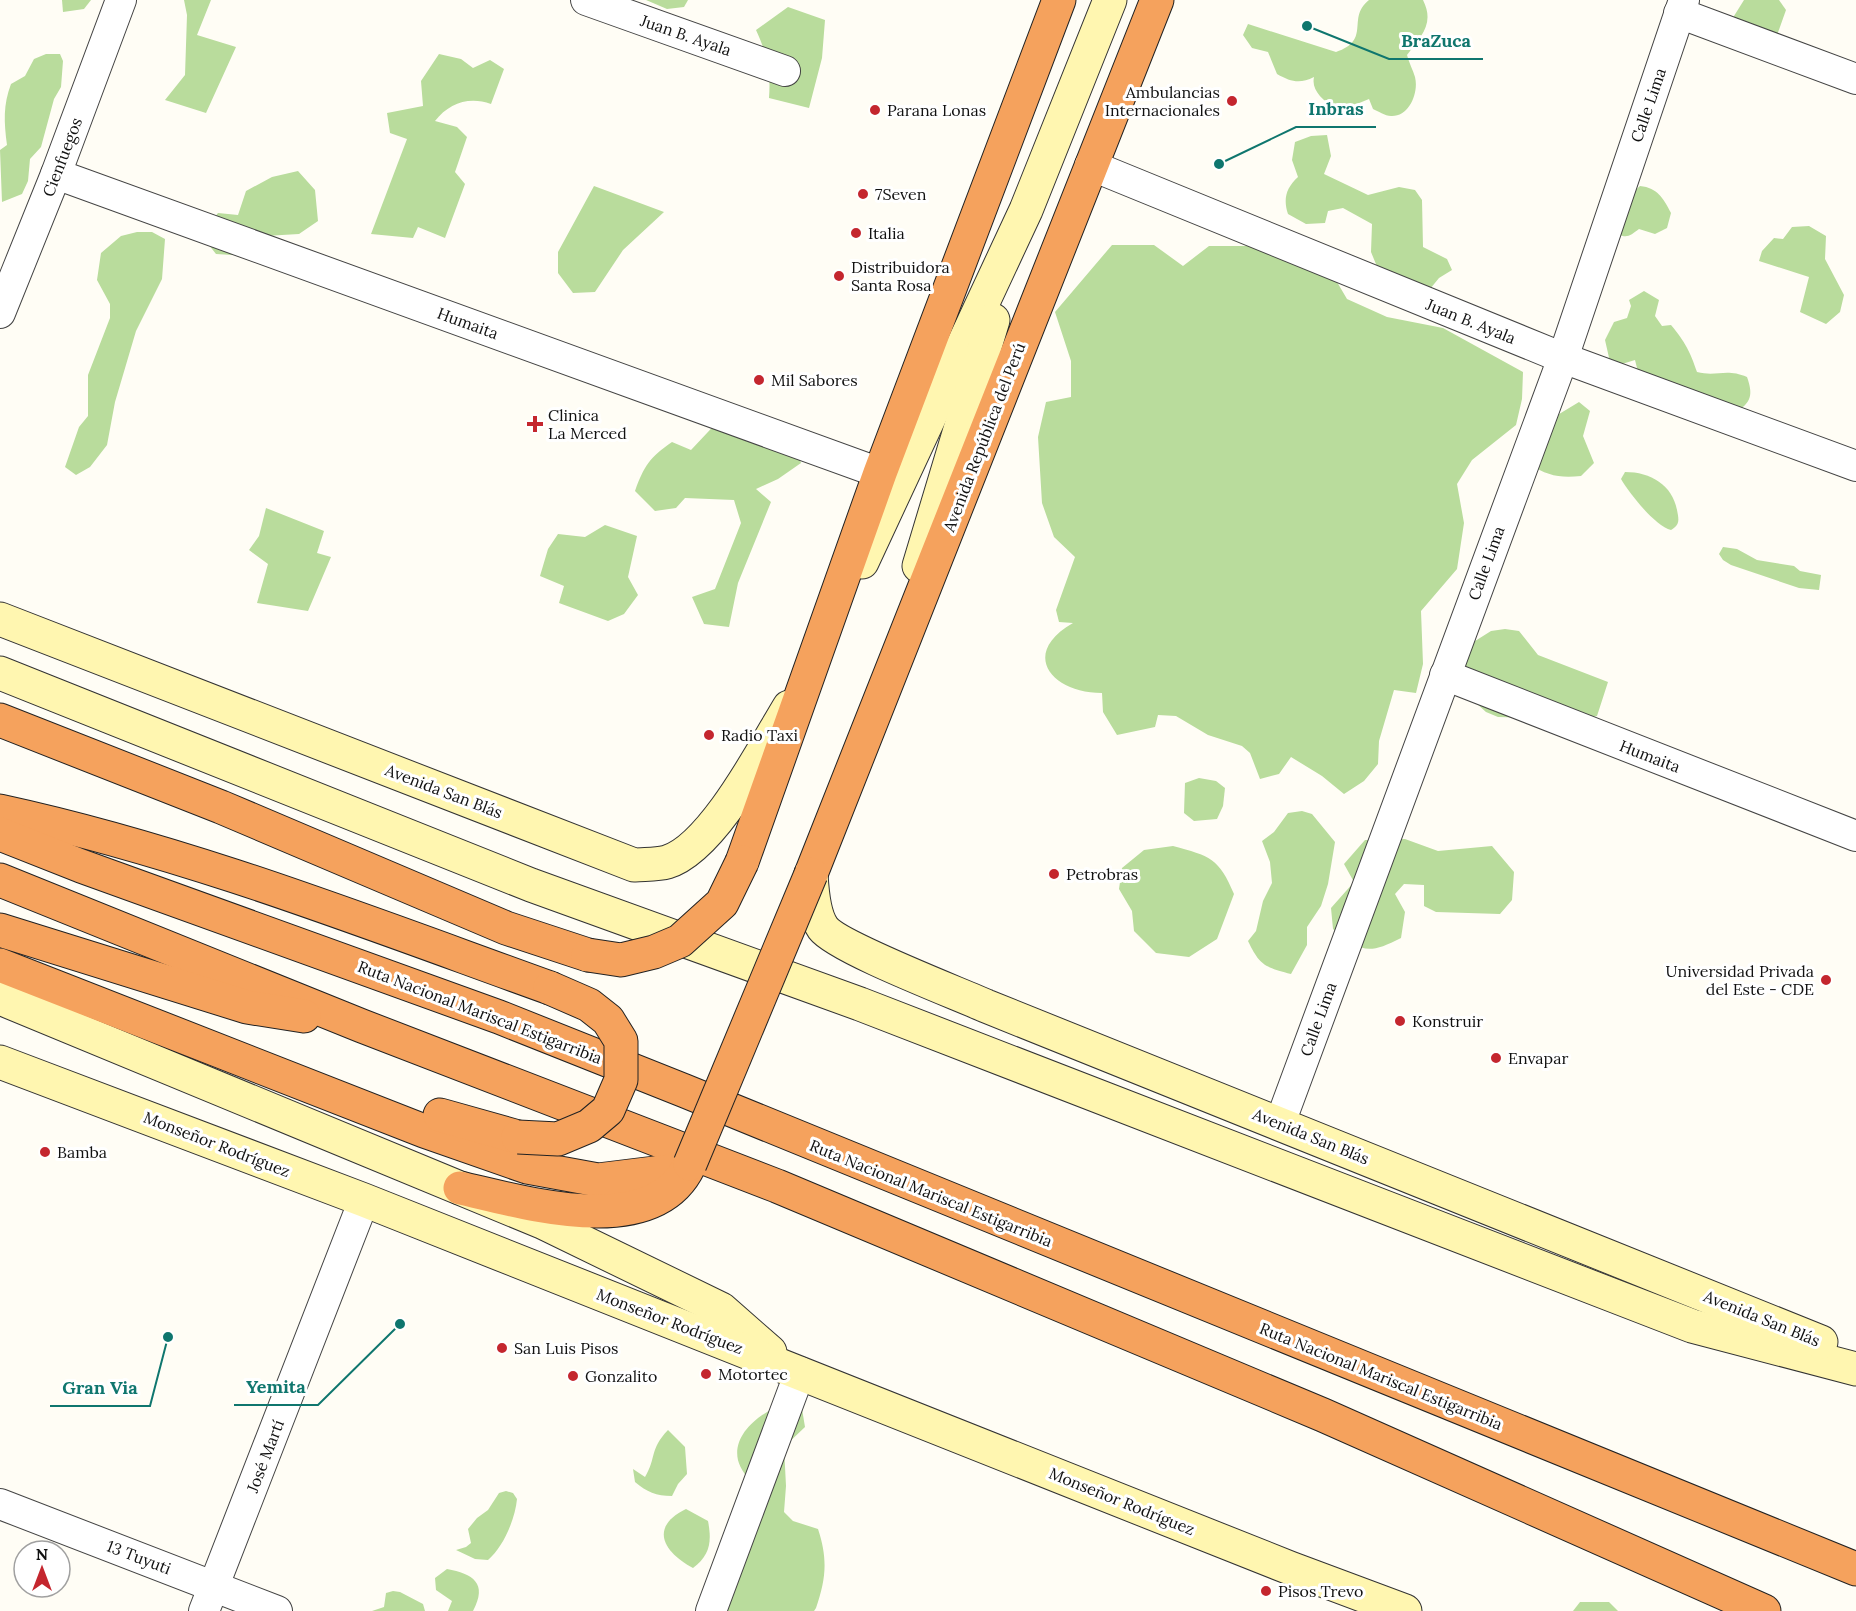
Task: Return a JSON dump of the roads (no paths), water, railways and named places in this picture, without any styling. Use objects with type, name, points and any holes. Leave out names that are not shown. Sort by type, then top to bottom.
[{"type":"highway","points":[[0,720],[221,807],[506,928],[588,956],[621,960],[654,952],[680,941],[722,903],[742,862],[880,473],[1059,0]]},
{"type":"highway","name":"Avenida República del Perú","points":[[460,1188],[553,1208],[597,1211],[643,1206],[681,1182],[810,874],[1157,0]]},
{"type":"highway","points":[[0,811],[132,845],[273,888],[550,988],[589,1005],[608,1020],[621,1041],[621,1080],[608,1110],[589,1126],[558,1139],[518,1137],[284,1076]]},
{"type":"highway","name":"Ruta Nacional Mariscal Estigarribia","points":[[0,834],[81,866],[499,1017],[674,1086],[1856,1569]]},
{"type":"highway","points":[[0,880],[362,1026],[777,1186],[1334,1419],[1764,1611]]},
{"type":"highway","points":[[0,930],[247,1007],[362,1026]]},
{"type":"highway","points":[[0,965],[424,1131],[527,1167],[598,1180],[671,1171],[690,1164]]},
{"type":"street","name":"Cienfuegos","points":[[0,313],[56,174],[121,0]]},
{"type":"street","name":"Juan B. Ayala","points":[[586,0],[786,70]]},
{"type":"street","points":[[879,700],[1026,210],[1110,0]]},
{"type":"street","points":[[1682,6],[1856,79]]},
{"type":"street","name":"Calle Lima","points":[[1280,1123],[1563,358],[1682,6]]},
{"type":"street","name":"Juan B. Ayala","points":[[1090,165],[1563,358],[1856,466]]},
{"type":"street","name":"Humaita","points":[[56,174],[880,473]]},
{"type":"street","name":"Avenida San Blás","points":[[0,619],[634,865],[667,862],[696,843],[729,807],[810,673],[1026,210]]},
{"type":"street","points":[[0,673],[531,885],[871,1008],[1692,1326],[1856,1369]]},
{"type":"street","name":"Humaita","points":[[1445,675],[1856,836]]},
{"type":"street","name":"Avenida San Blás","points":[[810,874],[814,904],[823,928],[850,946],[986,1006],[1856,1356]]},
{"type":"street","points":[[0,998],[542,1222],[721,1309],[793,1369],[711,1611]]},
{"type":"street","name":"Monseñor Rodríguez","points":[[0,1062],[364,1200],[1290,1568],[1405,1611]]},
{"type":"street","name":"José Martí","points":[[209,1599],[364,1200]]},
{"type":"street","name":"13 Tuyuti","points":[[0,1504],[209,1599],[277,1611]]},
{"type":"place","name":"BraZuca","points":[[1307,26]]},
{"type":"place","name":"Ambulancias Internacionales","points":[[1232,101]]},
{"type":"place","name":"Parana Lonas","points":[[875,110]]},
{"type":"place","name":"Inbras","points":[[1219,164]]},
{"type":"place","name":"7Seven","points":[[863,194]]},
{"type":"place","name":"Italia","points":[[856,233]]},
{"type":"place","name":"Distribuidora Santa Rosa","points":[[839,276]]},
{"type":"place","name":"Mil Sabores","points":[[759,380]]},
{"type":"place","name":"Clinica La Merced","points":[[535,424]]},
{"type":"place","name":"Radio Taxi","points":[[709,735]]},
{"type":"place","name":"Petrobras","points":[[1054,874]]},
{"type":"place","name":"Universidad Privada del Este - CDE","points":[[1826,980]]},
{"type":"place","name":"Konstruir","points":[[1400,1021]]},
{"type":"place","name":"Envapar","points":[[1496,1058]]},
{"type":"place","name":"Bamba","points":[[45,1152]]},
{"type":"place","name":"Yemita","points":[[400,1324]]},
{"type":"place","name":"Gran Via","points":[[168,1337]]},
{"type":"place","name":"San Luis Pisos","points":[[502,1348]]},
{"type":"place","name":"Motortec","points":[[706,1374]]},
{"type":"place","name":"Gonzalito","points":[[573,1376]]},
{"type":"place","name":"Pisos Trevo","points":[[1266,1591]]}]
